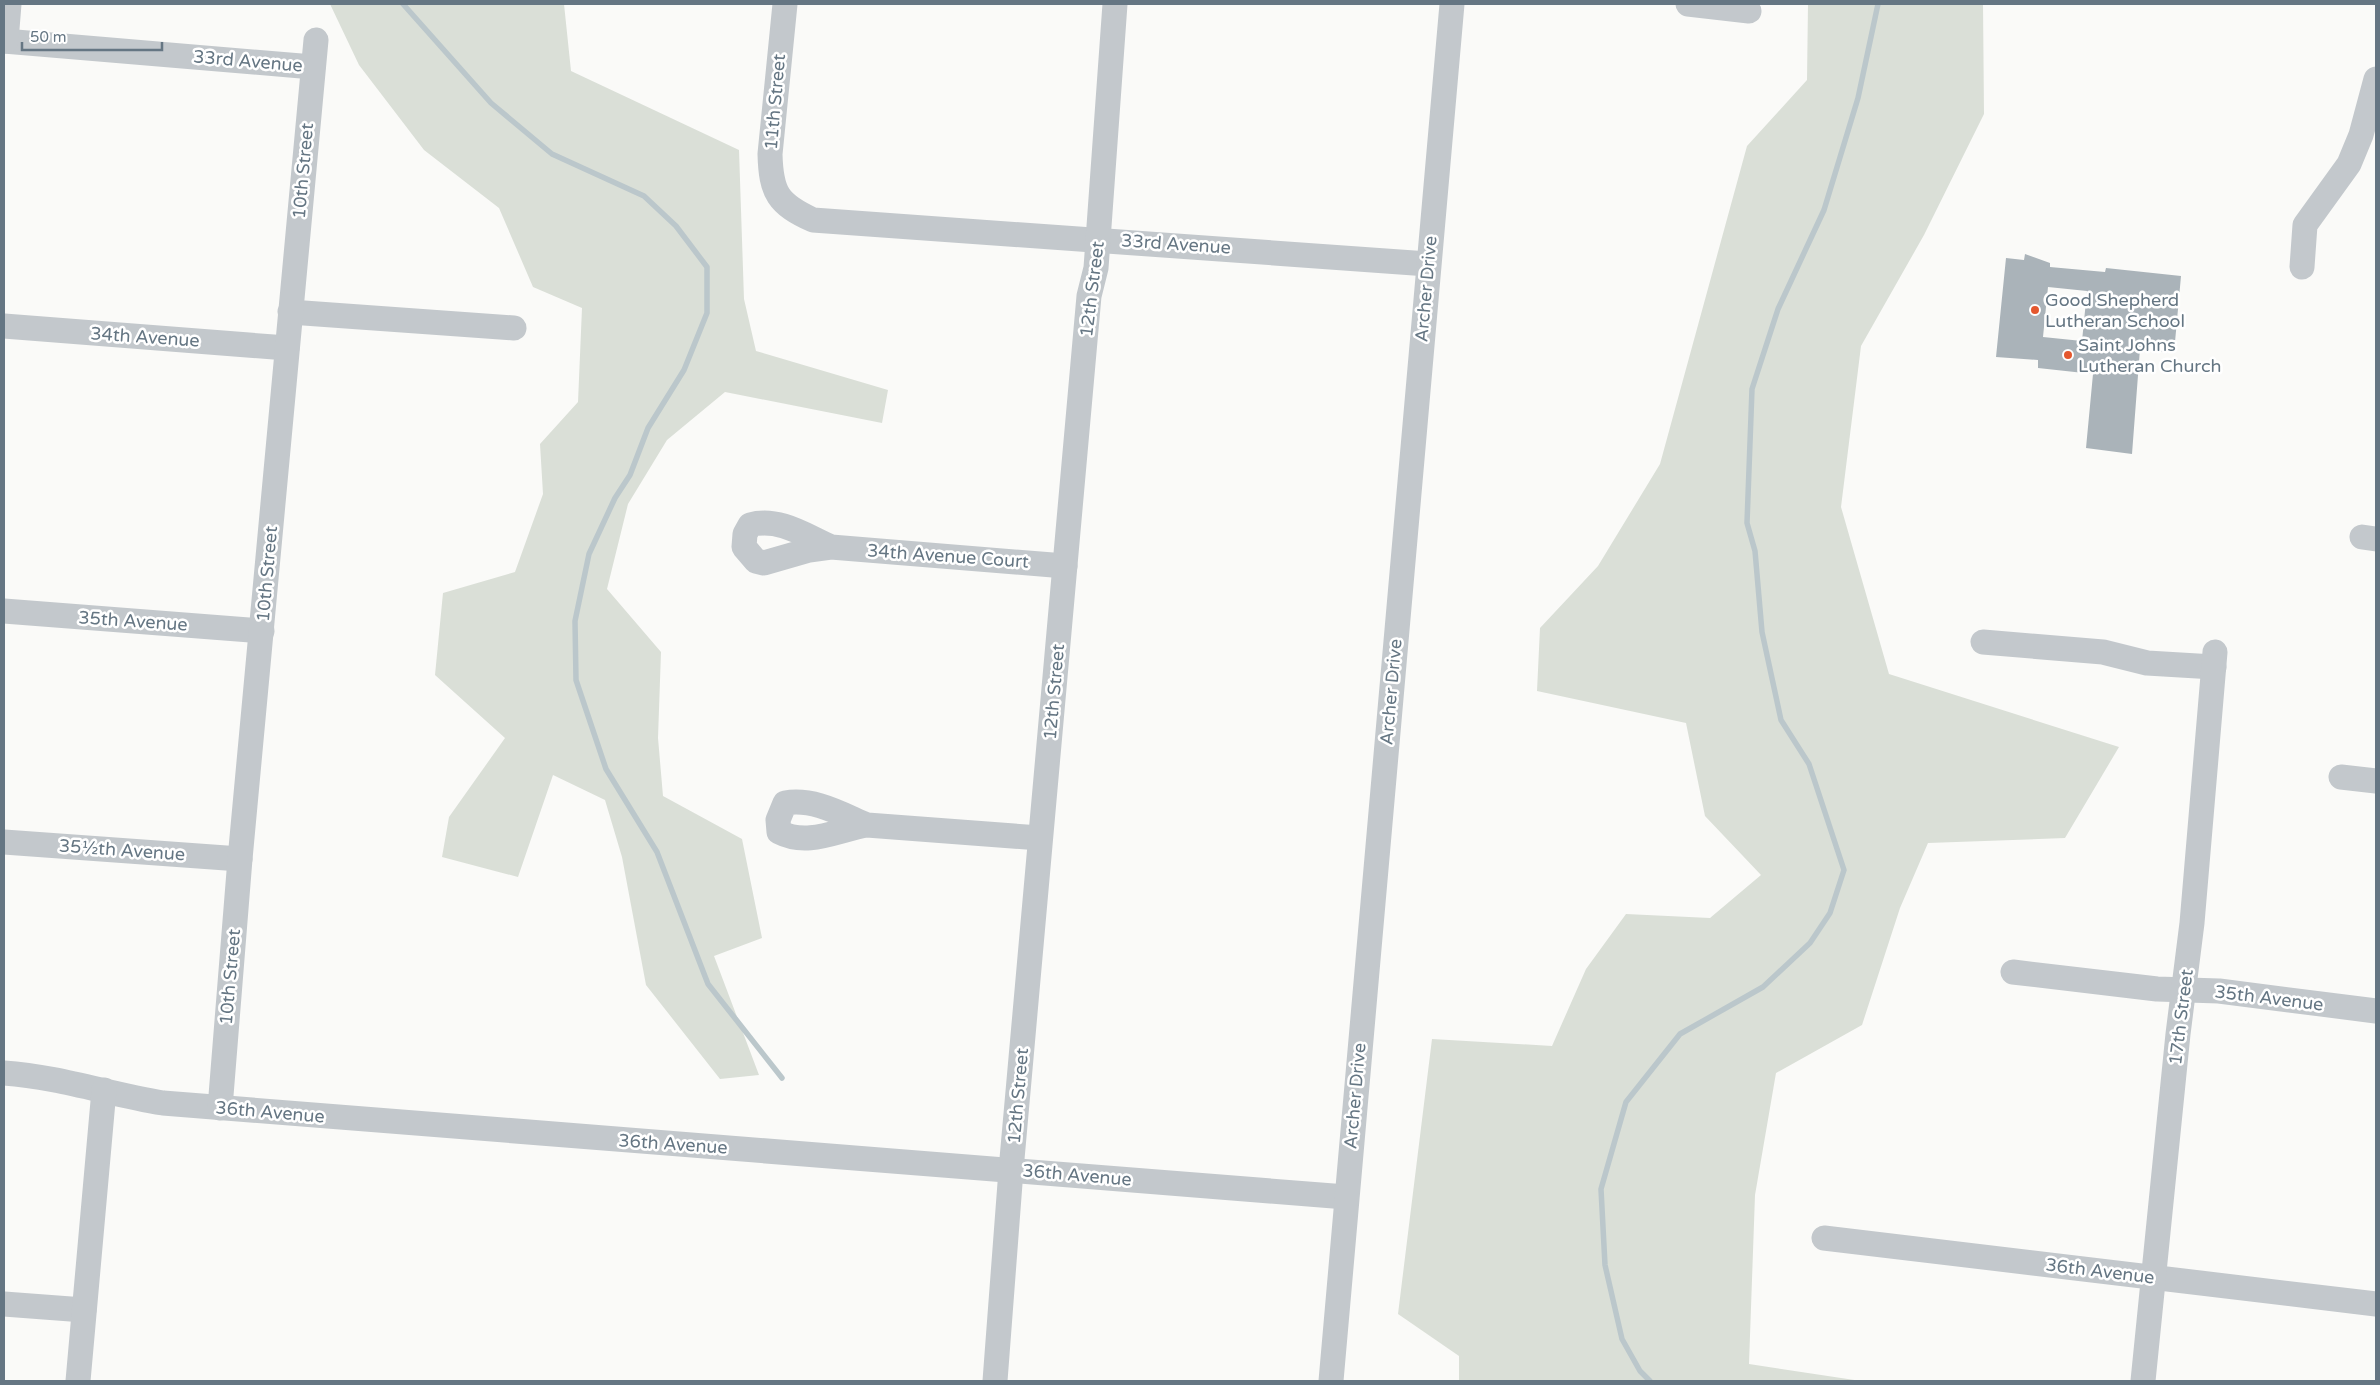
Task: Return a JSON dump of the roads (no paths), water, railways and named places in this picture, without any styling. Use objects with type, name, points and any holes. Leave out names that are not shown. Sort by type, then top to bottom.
[{"type":"street","points":[[5,41],[9,4]]},
{"type":"street","name":"11th Street","points":[[780,200],[773,186],[770,154],[785,4]]},
{"type":"street","name":"12th Street","points":[[995,1381],[1011,1170],[1089,296],[1096,268],[1114,4]]},
{"type":"street","name":"Archer Drive","points":[[1331,1381],[1452,4]]},
{"type":"street","points":[[1688,4],[1749,11]]},
{"type":"street","name":"10th Street","points":[[220,1108],[240,859],[316,40]]},
{"type":"street","name":"33rd Avenue","points":[[5,41],[313,66]]},
{"type":"street","points":[[2302,267],[2305,225],[2349,164],[2361,135],[2376,79]]},
{"type":"street","name":"33rd Avenue","points":[[780,200],[813,220],[1428,264]]},
{"type":"street","points":[[290,312],[514,328]]},
{"type":"street","name":"34th Avenue","points":[[4,326],[287,348]]},
{"type":"street","name":"34th Avenue Court","points":[[831,547],[1066,566]]},
{"type":"street","name":"35th Avenue","points":[[4,611],[262,631]]},
{"type":"street","name":"17th Street","points":[[1983,642],[2103,652],[2148,663],[2215,659],[2184,990],[2143,1381]]},
{"type":"street","points":[[2341,777],[2376,781]]},
{"type":"street","points":[[867,825],[1040,838]]},
{"type":"street","name":"35½th Avenue","points":[[4,842],[240,859]]},
{"type":"street","name":"35th Avenue","points":[[2012,972],[2157,989],[2219,991],[2376,1012]]},
{"type":"street","name":"36th Avenue","points":[[4,1073],[52,1078],[104,1090],[115,1095],[163,1103],[1346,1197]]},
{"type":"street","points":[[78,1381],[104,1090]]},
{"type":"street","name":"36th Avenue","points":[[1824,1238],[2376,1304]]},
{"type":"street","points":[[4,1304],[84,1310]]},
{"type":"waterway","points":[[403,4],[491,103],[552,154],[644,196],[676,226],[707,267],[707,313],[684,370],[648,428],[630,475],[615,498],[589,554],[575,621],[576,680],[606,769],[657,852],[708,984],[782,1078]]},
{"type":"waterway","points":[[1650,1381],[1640,1371],[1622,1339],[1605,1265],[1601,1189],[1626,1102],[1680,1034],[1763,987],[1810,943],[1830,913],[1844,870],[1809,764],[1781,720],[1762,632],[1755,551],[1747,523],[1752,389],[1778,309],[1824,210],[1858,98],[1878,4]]},
{"type":"place","name":"Good Shepherd Lutheran School","points":[[2035,310]]},
{"type":"place","name":"Saint Johns Lutheran Church","points":[[2068,355]]}]
